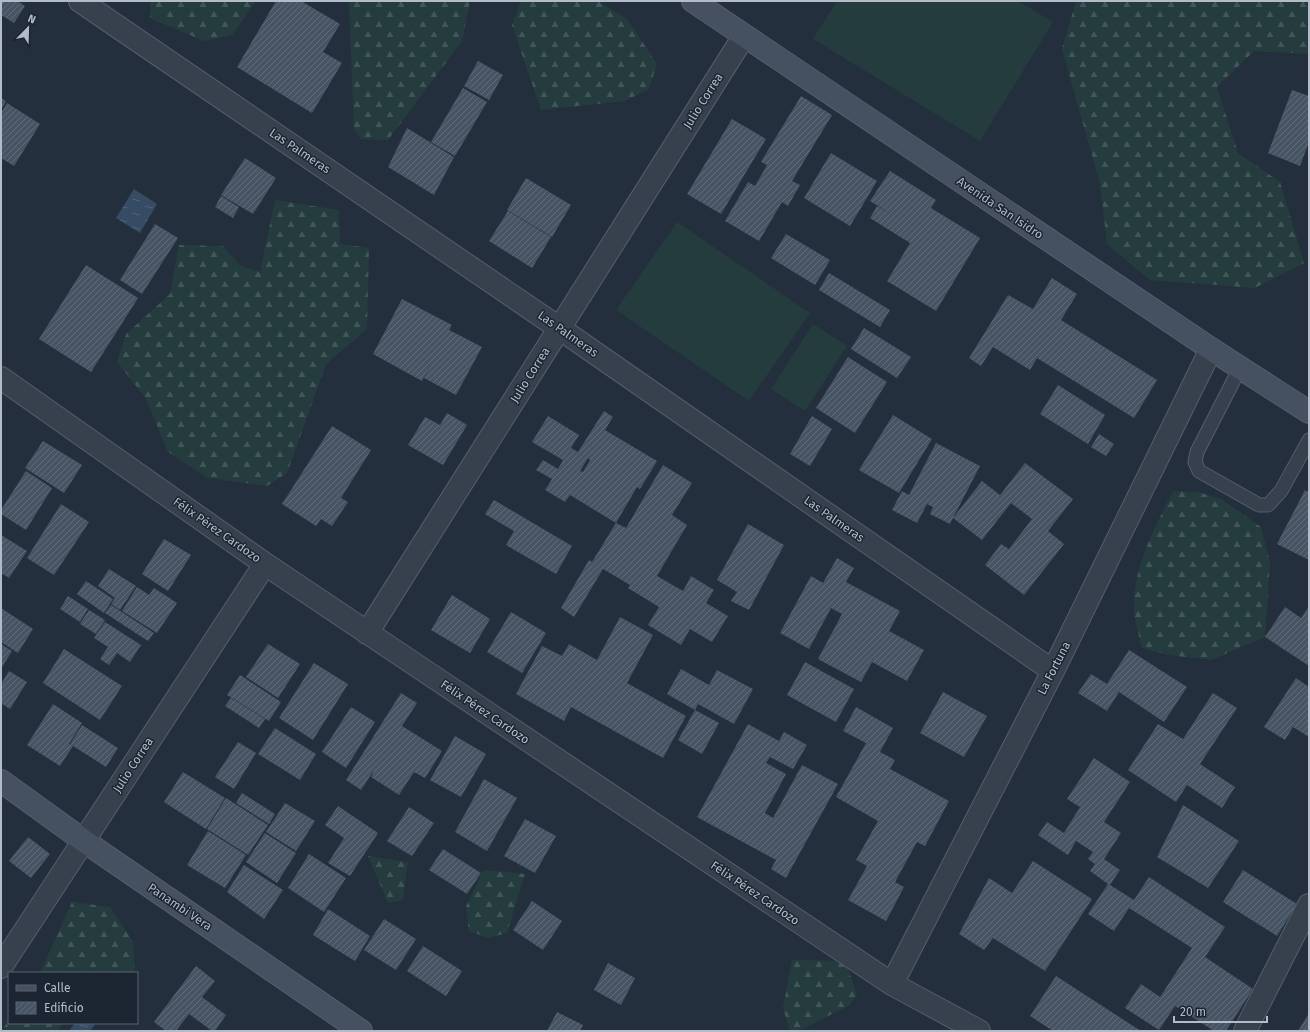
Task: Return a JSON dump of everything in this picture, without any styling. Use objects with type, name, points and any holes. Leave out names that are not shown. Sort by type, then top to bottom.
[{"type":"main road","name":"Avenida San Isidro","points":[[693,1],[1211,350],[1309,412]]},
{"type":"main road","name":"Panambi Vera","points":[[1,781],[84,841],[361,1031]]},
{"type":"street","name":"Las Palmeras","points":[[80,1],[560,328],[1053,671]]},
{"type":"street","name":"Julio Correa","points":[[367,633],[744,36]]},
{"type":"street","name":"La Fortuna","points":[[892,984],[1053,671],[1211,350]]},
{"type":"street","name":"Félix Pérez Cardozo","points":[[1,378],[265,564],[892,984],[979,1031]]},
{"type":"street","name":"Julio Correa","points":[[1,967],[265,564]]},
{"type":"street","points":[[1245,1031],[1309,905]]},
{"type":"lane","points":[[1240,368],[1197,452],[1196,462],[1199,471],[1259,504],[1268,505],[1281,491],[1309,440]]},
{"type":"green space","points":[[150,1],[256,1],[232,35],[204,41],[150,18]]},
{"type":"green space","points":[[349,1],[470,1],[462,41],[388,140],[361,139],[354,130]]},
{"type":"green space","points":[[521,1],[598,1],[627,19],[657,64],[649,89],[625,101],[541,110],[512,25]]},
{"type":"green space","points":[[837,1],[1018,1],[1053,22],[980,141],[813,39]]},
{"type":"green space","points":[[1076,1],[1309,1],[1309,54],[1254,51],[1217,87],[1238,153],[1280,182],[1304,263],[1255,288],[1150,280],[1107,244],[1100,184],[1062,49]]},
{"type":"green space","points":[[275,200],[339,210],[340,244],[369,248],[367,329],[326,364],[287,473],[267,486],[208,478],[168,452],[145,397],[117,362],[126,334],[170,294],[179,245],[223,246],[241,266],[260,272]]},
{"type":"green space","points":[[677,222],[810,313],[749,401],[616,310]]},
{"type":"green space","points":[[813,324],[847,346],[805,411],[771,389]]},
{"type":"green space","points":[[1173,491],[1198,492],[1221,499],[1261,527],[1270,563],[1265,637],[1211,660],[1169,655],[1142,648],[1137,627],[1134,606],[1138,576],[1153,532]]},
{"type":"green space","points":[[368,856],[408,862],[403,900],[388,903]]},
{"type":"green space","points":[[484,870],[525,874],[507,933],[488,938],[469,931],[466,906]]},
{"type":"green space","points":[[72,902],[110,907],[133,942],[135,972],[40,972]]},
{"type":"green space","points":[[792,960],[845,961],[857,994],[850,1005],[799,1031],[790,1031],[783,1008]]},
{"type":"green space","points":[[8,1021],[8,1024],[62,1024],[58,1031],[1,1031]]},
{"type":"water","points":[[134,189],[157,204],[140,233],[116,218]]},
{"type":"water","points":[[74,1024],[95,1024],[90,1031],[69,1031]]},
{"type":"building","points":[[1,1],[17,1],[25,6],[14,23],[1,15]]},
{"type":"building","points":[[276,1],[301,1],[340,24],[323,52],[342,63],[312,113],[237,67]]},
{"type":"building","points":[[478,61],[503,75],[489,100],[464,86]]},
{"type":"building","points":[[463,88],[487,102],[455,156],[431,142]]},
{"type":"building","points":[[1292,90],[1309,96],[1309,142],[1300,166],[1268,153]]},
{"type":"building","points":[[801,96],[832,115],[792,181],[800,185],[788,206],[782,202],[759,241],[725,221],[748,182],[755,186],[767,165],[761,162]]},
{"type":"building","points":[[1,98],[6,101],[1,110]]},
{"type":"building","points":[[7,103],[40,124],[14,166],[1,158],[1,113]]},
{"type":"building","points":[[732,119],[766,139],[721,214],[687,194]]},
{"type":"building","points":[[407,128],[454,157],[434,195],[388,167]]},
{"type":"building","points":[[831,153],[877,181],[850,226],[804,198]]},
{"type":"building","points":[[245,158],[276,178],[253,214],[221,195]]},
{"type":"building","points":[[890,171],[936,200],[931,208],[980,238],[936,311],[887,281],[910,243],[870,218],[877,206],[893,215],[870,201]]},
{"type":"building","points":[[526,178],[571,205],[552,237],[507,210]]},
{"type":"building","points":[[221,196],[239,207],[233,218],[215,207]]},
{"type":"building","points":[[508,211],[551,237],[532,268],[489,241]]},
{"type":"building","points":[[155,224],[178,238],[142,294],[120,280]]},
{"type":"building","points":[[786,234],[830,260],[815,285],[771,258]]},
{"type":"building","points":[[86,265],[138,298],[91,372],[39,339]]},
{"type":"building","points":[[829,273],[890,310],[880,327],[819,290]]},
{"type":"building","points":[[1052,278],[1077,294],[1061,320],[1157,380],[1134,418],[1037,358],[1030,370],[993,347],[981,366],[969,358],[1008,295],[1033,309]]},
{"type":"building","points":[[402,299],[452,325],[449,330],[482,347],[456,395],[424,378],[432,362],[422,381],[373,354]]},
{"type":"building","points":[[864,328],[911,357],[897,378],[851,349]]},
{"type":"building","points":[[848,357],[887,382],[855,433],[816,408]]},
{"type":"building","points":[[1058,385],[1105,415],[1088,444],[1040,414]]},
{"type":"building","points":[[604,411],[613,417],[605,430],[657,461],[640,489],[637,487],[616,523],[570,495],[565,502],[545,490],[552,479],[536,470],[543,460],[558,469],[563,460],[532,442],[548,416],[579,435],[571,448],[578,452]],"holes":[[[588,458],[590,460],[583,472],[580,471]]]},
{"type":"building","points":[[447,413],[467,425],[443,465],[408,445],[425,417],[440,425]]},
{"type":"building","points":[[893,415],[932,439],[899,493],[859,470]]},
{"type":"building","points":[[812,416],[832,429],[810,466],[790,454]]},
{"type":"building","points":[[332,426],[371,450],[341,498],[348,502],[332,526],[321,519],[316,526],[282,504]]},
{"type":"building","points":[[1099,434],[1114,444],[1106,456],[1091,447]]},
{"type":"building","points":[[43,441],[82,465],[64,493],[25,468]]},
{"type":"building","points":[[936,443],[980,466],[950,524],[930,514],[933,507],[927,504],[917,523],[892,510],[902,491],[909,495]]},
{"type":"building","points":[[1025,463],[1073,499],[1048,531],[1064,544],[1024,595],[985,565],[1001,544],[1009,549],[1032,519],[1011,503],[982,540],[953,518],[982,481],[1000,495]]},
{"type":"building","points":[[663,465],[692,483],[672,515],[687,525],[657,576],[683,591],[691,576],[714,590],[706,603],[728,616],[712,642],[690,629],[681,645],[648,625],[659,607],[628,588],[630,585],[603,569],[574,617],[561,608],[589,560],[592,562],[616,523],[626,528]]},
{"type":"building","points":[[26,471],[52,488],[26,530],[1,514],[1,510]]},
{"type":"building","points":[[1305,490],[1309,492],[1309,560],[1277,544]]},
{"type":"building","points":[[494,500],[572,546],[556,574],[506,545],[514,531],[485,514]]},
{"type":"building","points":[[61,504],[89,522],[54,575],[27,558]]},
{"type":"building","points":[[748,524],[784,545],[749,610],[731,601],[737,592],[717,580]]},
{"type":"building","points":[[1,535],[27,551],[9,578],[1,573]]},
{"type":"building","points":[[164,539],[191,555],[168,591],[142,574]]},
{"type":"building","points":[[837,558],[854,568],[846,582],[900,611],[889,631],[924,650],[907,681],[872,662],[861,682],[818,659],[842,614],[831,608],[809,649],[780,633],[811,576],[823,583]]},
{"type":"building","points":[[109,569],[136,586],[120,610],[111,604],[115,598],[98,586]]},
{"type":"building","points":[[86,581],[113,599],[104,613],[77,594]]},
{"type":"building","points":[[137,587],[149,595],[154,588],[177,603],[157,633],[122,611]]},
{"type":"building","points":[[452,595],[490,619],[470,653],[431,630]]},
{"type":"building","points":[[68,596],[88,609],[80,622],[60,609]]},
{"type":"building","points":[[111,605],[154,633],[148,641],[105,613]]},
{"type":"building","points":[[1309,606],[1309,666],[1265,637],[1285,607],[1301,618]]},
{"type":"building","points":[[1,608],[33,629],[18,653],[1,642]]},
{"type":"building","points":[[89,610],[105,620],[96,634],[80,624]]},
{"type":"building","points":[[511,612],[546,633],[522,673],[487,652]]},
{"type":"building","points":[[620,617],[653,635],[627,683],[686,716],[663,758],[571,707],[564,721],[516,694],[542,646],[562,656],[569,644],[597,660]]},
{"type":"building","points":[[105,622],[141,645],[130,662],[117,653],[109,665],[100,659],[108,647],[94,638]]},
{"type":"building","points":[[1,644],[12,651],[1,669]]},
{"type":"building","points":[[268,644],[300,664],[278,698],[246,677]]},
{"type":"building","points":[[64,649],[122,686],[100,720],[43,683]]},
{"type":"building","points":[[1129,650],[1187,687],[1164,722],[1119,692],[1107,711],[1078,693],[1091,674],[1107,684]]},
{"type":"building","points":[[805,662],[854,689],[836,722],[787,695]]},
{"type":"building","points":[[314,663],[348,684],[313,740],[279,718]]},
{"type":"building","points":[[681,669],[709,685],[717,670],[753,689],[734,724],[698,704],[695,710],[667,694]]},
{"type":"building","points":[[9,671],[27,682],[10,709],[1,703],[1,684]]},
{"type":"building","points":[[240,675],[281,702],[269,721],[227,695]]},
{"type":"building","points":[[1296,678],[1309,687],[1309,737],[1293,727],[1285,740],[1264,727]]},
{"type":"building","points":[[943,692],[987,716],[964,757],[920,733]]},
{"type":"building","points":[[401,693],[417,703],[402,726],[442,751],[425,778],[414,772],[399,795],[371,777],[374,770],[361,790],[346,780]]},
{"type":"building","points":[[1213,693],[1237,708],[1200,764],[1235,787],[1222,808],[1187,785],[1176,802],[1128,770],[1158,724],[1183,739]]},
{"type":"building","points":[[231,698],[265,719],[259,728],[225,706]]},
{"type":"building","points":[[53,704],[82,723],[69,744],[73,746],[60,766],[27,745]]},
{"type":"building","points":[[351,707],[375,722],[346,768],[322,752]]},
{"type":"building","points":[[856,707],[893,728],[880,752],[895,760],[890,769],[949,801],[925,846],[917,842],[895,882],[904,887],[886,921],[848,900],[867,866],[856,860],[878,821],[836,797],[866,743],[843,731]]},
{"type":"building","points":[[695,710],[719,723],[702,754],[678,740]]},
{"type":"building","points":[[748,724],[779,741],[784,732],[807,745],[793,769],[770,757],[766,763],[786,774],[765,813],[773,818],[802,765],[838,784],[786,878],[771,869],[776,860],[697,817]]},
{"type":"building","points":[[82,725],[118,748],[106,767],[70,744]]},
{"type":"building","points":[[275,728],[316,754],[300,780],[258,754]]},
{"type":"building","points":[[455,736],[486,754],[461,797],[430,780]]},
{"type":"building","points":[[238,742],[256,753],[234,789],[215,777]]},
{"type":"building","points":[[1094,758],[1130,782],[1104,822],[1121,833],[1104,859],[1120,870],[1110,885],[1134,900],[1149,877],[1225,927],[1205,957],[1253,989],[1226,1031],[1214,1031],[1175,1006],[1159,1030],[1125,1008],[1141,984],[1160,997],[1192,948],[1129,908],[1114,931],[1088,914],[1108,884],[1090,871],[1095,864],[1088,859],[1093,852],[1076,841],[1068,855],[1038,835],[1047,822],[1064,833],[1080,807],[1067,799]]},
{"type":"building","points":[[183,772],[225,798],[206,829],[164,802]]},
{"type":"building","points":[[484,779],[517,798],[487,851],[455,832]]},
{"type":"building","points":[[242,793],[275,814],[269,824],[236,803]]},
{"type":"building","points":[[226,798],[268,825],[248,855],[207,829]]},
{"type":"building","points":[[285,803],[315,821],[296,851],[266,832]]},
{"type":"building","points":[[1183,805],[1239,841],[1208,888],[1157,857]]},
{"type":"building","points":[[338,806],[378,833],[350,876],[328,863],[344,838],[325,825]]},
{"type":"building","points":[[409,807],[434,823],[412,856],[387,841]]},
{"type":"building","points":[[525,819],[556,836],[535,873],[504,856]]},
{"type":"building","points":[[208,831],[246,855],[225,888],[187,865]]},
{"type":"building","points":[[265,833],[296,853],[277,883],[246,862]]},
{"type":"building","points":[[28,837],[50,854],[31,878],[9,861]]},
{"type":"building","points":[[443,849],[481,873],[467,894],[429,870]]},
{"type":"building","points":[[309,854],[346,878],[324,912],[288,888]]},
{"type":"building","points":[[1033,861],[1092,899],[1045,971],[993,938],[984,950],[959,934],[989,878],[1012,893]]},
{"type":"building","points":[[244,865],[283,890],[264,919],[227,892]]},
{"type":"building","points":[[1243,870],[1297,904],[1277,936],[1223,902]]},
{"type":"building","points":[[532,901],[562,921],[543,950],[513,930]]},
{"type":"building","points":[[328,909],[370,936],[355,961],[313,935]]},
{"type":"building","points":[[384,919],[416,939],[396,970],[364,950]]},
{"type":"building","points":[[423,946],[462,971],[446,996],[407,971]]},
{"type":"building","points":[[608,963],[635,978],[621,1005],[594,990]]},
{"type":"building","points":[[196,966],[215,981],[202,997],[226,1015],[215,1031],[212,1031],[189,1014],[176,1031],[166,1031],[154,1022]]},
{"type":"building","points":[[1056,976],[1141,1031],[1053,1031],[1030,1016]]},
{"type":"building","points":[[557,1012],[583,1025],[580,1031],[547,1031]]},
{"type":"building","points":[[1309,1013],[1309,1031],[1298,1031]]}]
